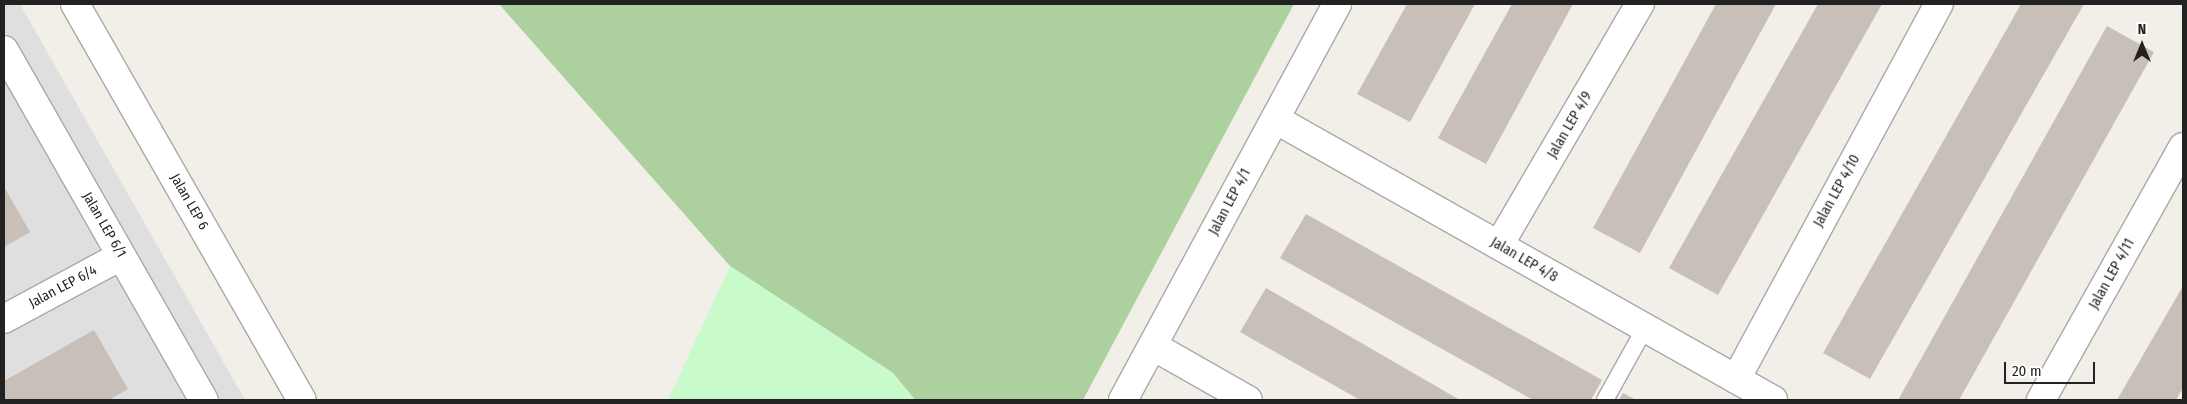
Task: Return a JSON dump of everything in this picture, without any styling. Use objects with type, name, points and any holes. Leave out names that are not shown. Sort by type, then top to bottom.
[{"type":"street","name":"Jalan LEP 6","points":[[75,4],[302,400]]},
{"type":"street","name":"Jalan LEP 4/1","points":[[1123,400],[1338,4]]},
{"type":"street","name":"Jalan LEP 4/9","points":[[1499,245],[1640,4]]},
{"type":"street","name":"Jalan LEP 4/10","points":[[1736,379],[1939,4]]},
{"type":"street","name":"Jalan LEP 6/1","points":[[4,50],[204,400]]},
{"type":"street","name":"Jalan LEP 4/8","points":[[1275,119],[1773,400]]},
{"type":"street","name":"Jalan LEP 4/11","points":[[2040,400],[2183,147]]},
{"type":"street","name":"Jalan LEP 6/4","points":[[4,319],[122,256]]},
{"type":"street","points":[[1153,346],[1248,400]]},
{"type":"lane","points":[[1605,400],[1645,328]]},
{"type":"shaded area","points":[[4,4],[20,4],[245,400],[4,400]]},
{"type":"green space","points":[[499,4],[1294,4],[1083,400],[915,400],[893,373],[730,266]]},
{"type":"green space","points":[[730,266],[893,373],[915,400],[668,400]]},
{"type":"building","points":[[1407,4],[1475,4],[1410,122],[1357,94]]},
{"type":"building","points":[[1512,4],[1573,4],[1486,164],[1438,138]]},
{"type":"building","points":[[1716,4],[1776,4],[1640,253],[1593,228]]},
{"type":"building","points":[[1818,4],[1882,4],[1718,295],[1669,268]]},
{"type":"building","points":[[2021,4],[2084,4],[1870,379],[1823,353]]},
{"type":"building","points":[[2107,26],[2154,52],[1959,400],[1898,400]]},
{"type":"building","points":[[4,187],[30,232],[4,247]]},
{"type":"building","points":[[1306,214],[1602,380],[1591,400],[1533,400],[1280,258]]},
{"type":"building","points":[[2183,286],[2183,388],[2176,400],[2117,400]]},
{"type":"building","points":[[1266,288],[1460,400],[1360,400],[1240,332]]},
{"type":"building","points":[[94,330],[128,389],[109,400],[4,400],[4,381]]},
{"type":"building","points":[[1623,393],[1636,400],[1619,400]]}]
